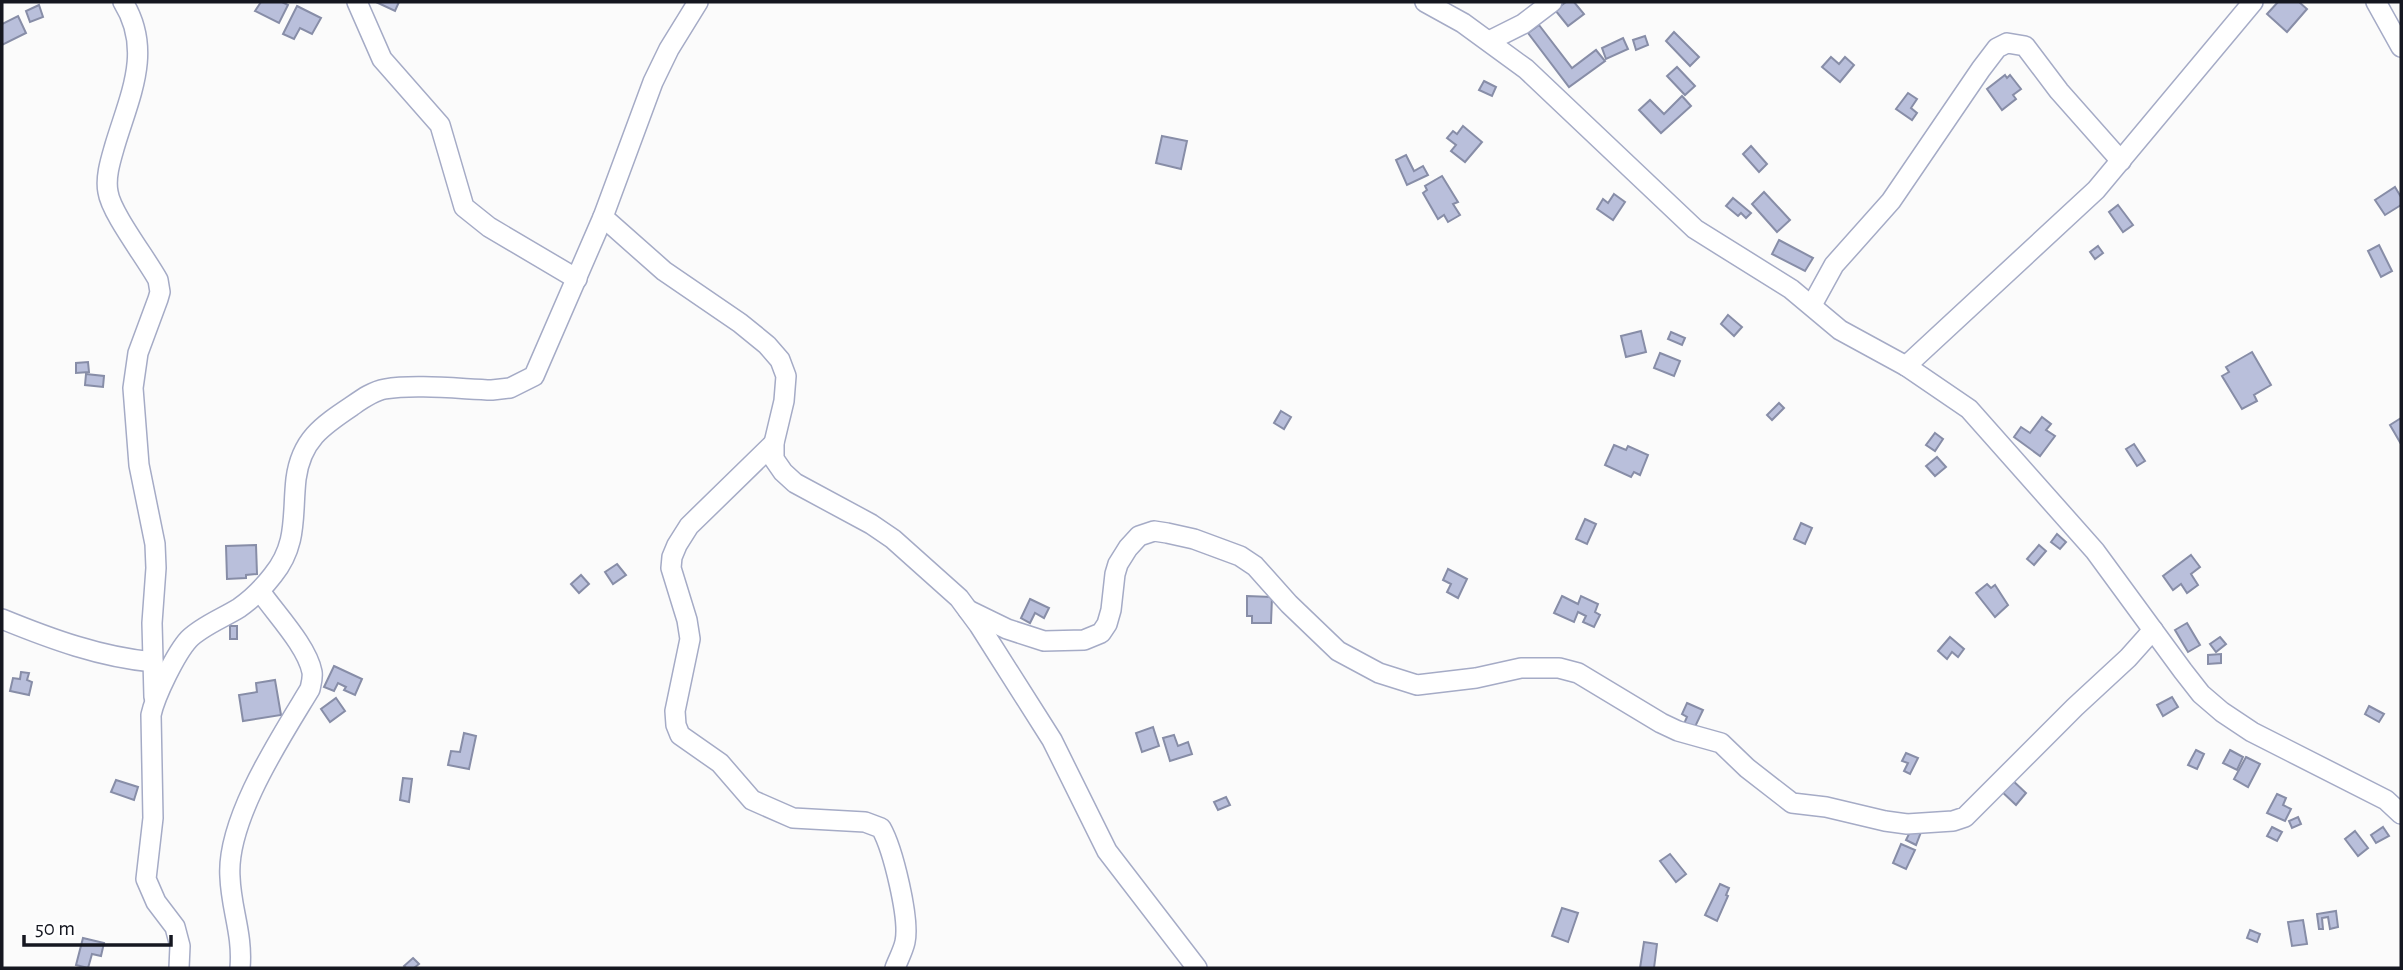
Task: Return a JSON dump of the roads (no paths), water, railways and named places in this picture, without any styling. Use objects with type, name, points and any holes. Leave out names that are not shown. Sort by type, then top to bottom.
[{"type":"street","points":[[123,2],[137,36],[138,70],[110,161],[108,196],[158,280],[160,292],[138,353],[133,388],[139,465],[155,544],[155,700],[151,725],[153,818],[146,879],[156,902],[175,927],[180,946],[179,968]]},
{"type":"street","points":[[357,2],[382,59],[440,125],[464,207],[489,227],[577,279]]},
{"type":"street","points":[[155,700],[188,640],[240,607],[260,591],[275,572],[289,547],[294,531],[296,478],[301,459],[307,444],[320,428],[381,390],[492,390],[509,388],[534,376],[603,217],[653,82],[669,49],[698,2]]},
{"type":"street","points":[[1425,2],[1489,41],[1544,85],[1695,229],[1773,276],[1840,330],[1906,366],[1969,409],[2095,551],[2201,694],[2222,712],[2252,732],[2386,800],[2401,814]]},
{"type":"street","points":[[1489,41],[1523,24],[1552,2]]},
{"type":"street","points":[[1906,366],[2096,190],[2253,2]]},
{"type":"street","points":[[2376,2],[2401,47]]},
{"type":"street","points":[[1812,305],[1834,265],[1891,201],[1981,69],[1997,48],[2007,43],[2025,46],[2034,55],[2059,91],[2121,161]]},
{"type":"street","points":[[603,217],[664,271],[740,323],[767,345],[780,360],[786,376],[784,401],[774,443],[774,459],[795,483],[845,509],[893,540],[930,570],[968,610],[1052,740],[1107,850],[1197,968]]},
{"type":"street","points":[[774,443],[689,526],[672,557],[671,568],[690,639],[675,711],[676,724],[680,735],[720,763],[752,800],[793,818],[865,822],[881,828],[892,856],[905,923],[905,943],[895,968]]},
{"type":"street","points":[[968,610],[1007,629],[1044,641],[1084,640],[1101,633],[1107,624],[1118,564],[1139,536],[1154,531],[1194,539],[1240,556],[1255,566],[1289,604],[1338,651],[1379,673],[1417,685],[1476,678],[1521,668],[1559,668],[1578,673],[1661,723],[1678,731],[1721,743],[1747,768],[1792,803],[1908,824],[1953,821],[1965,817],[2128,658],[2153,630]]},
{"type":"street","points":[[240,968],[240,930],[230,878],[233,847],[249,799],[264,767],[310,689],[312,678],[301,648],[260,591]]},
{"type":"street","points":[[2,620],[106,656],[153,662]]}]
